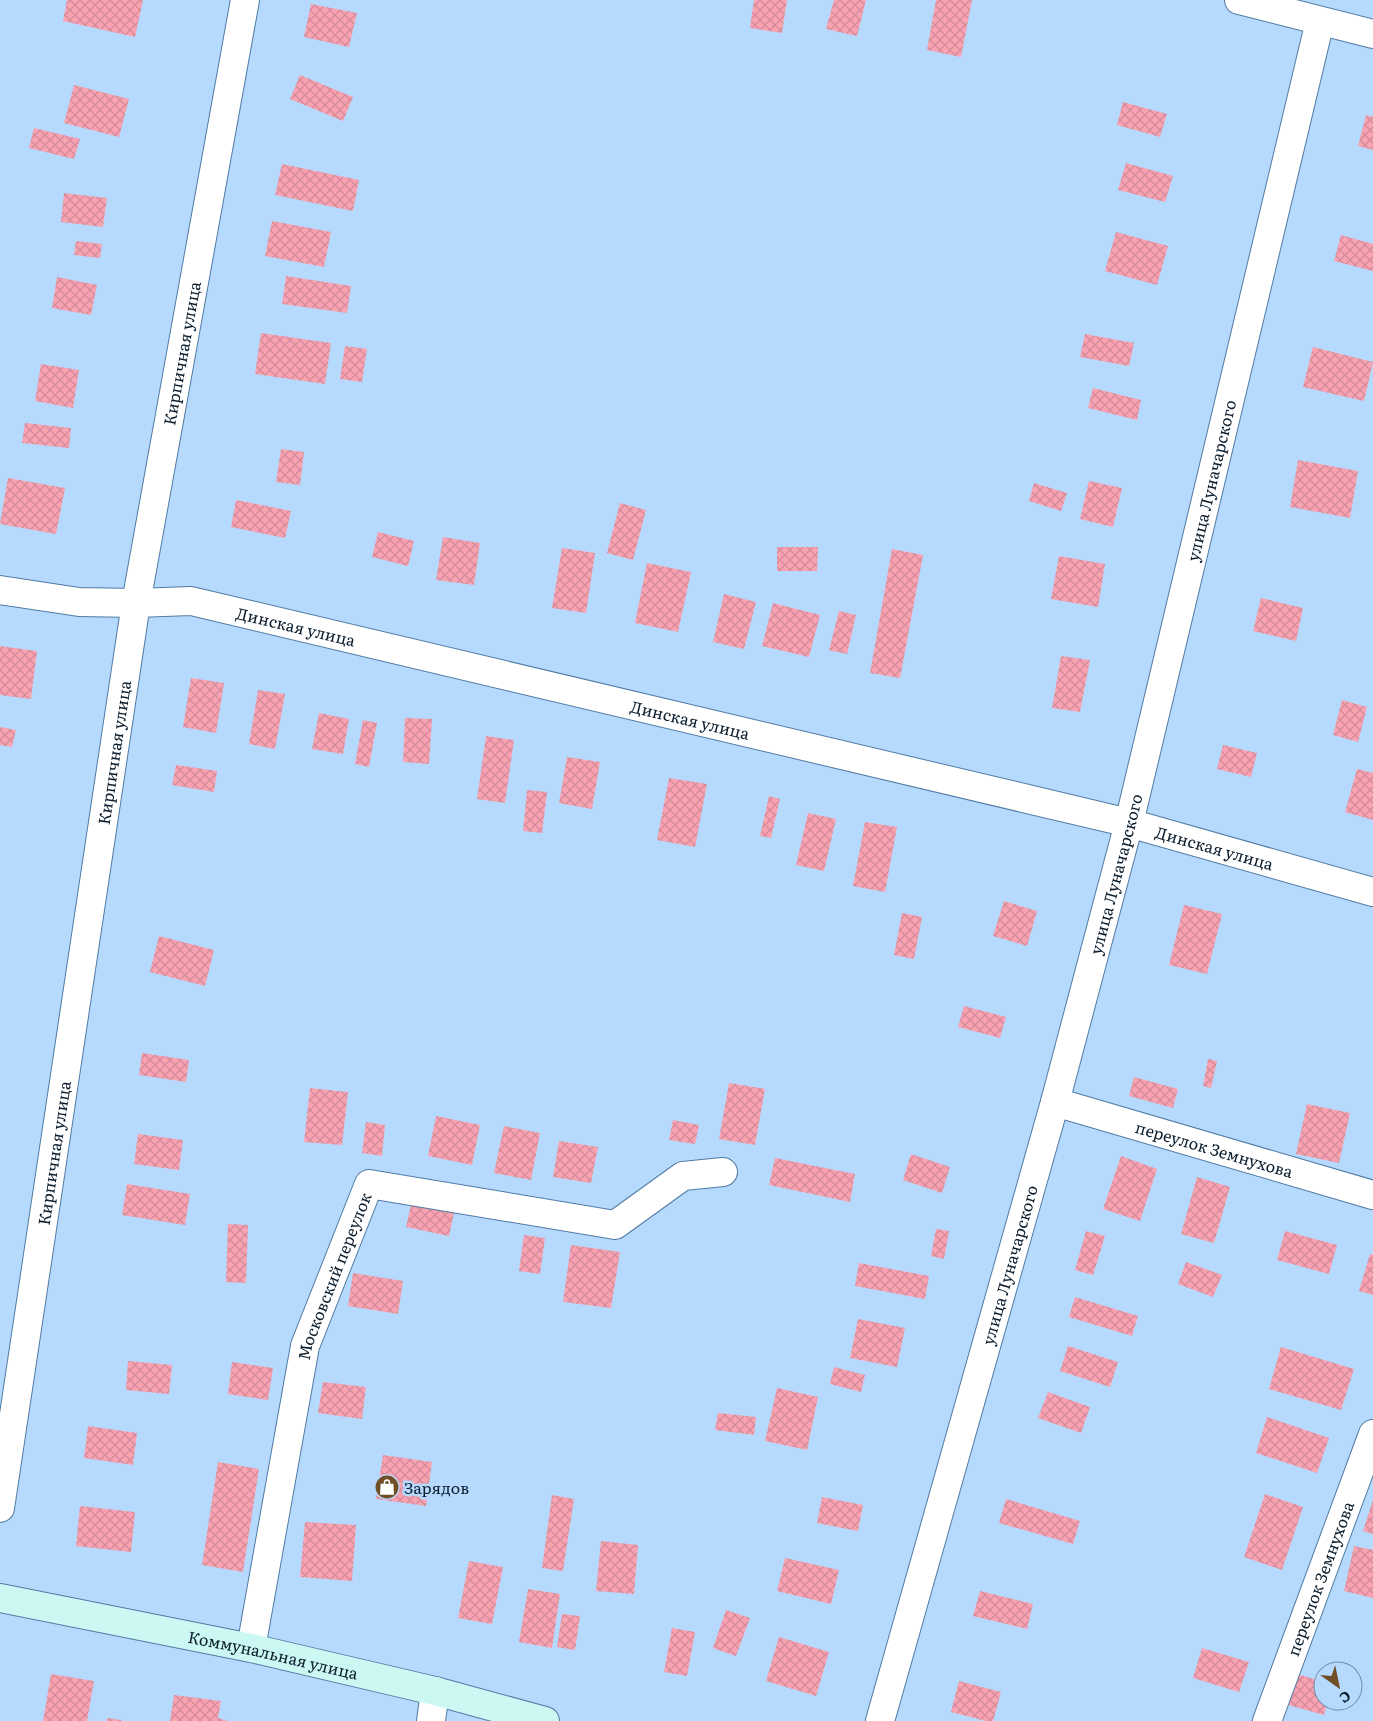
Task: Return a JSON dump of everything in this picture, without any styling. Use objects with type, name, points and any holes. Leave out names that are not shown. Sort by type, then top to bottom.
[{"type":"street","name":"Кирпичная улица","points":[[0,1508],[136,603],[245,0]]},
{"type":"street","points":[[1239,0],[1373,34]]},
{"type":"street","name":"улица Луначарского","points":[[880,1721],[1055,1102],[1129,823],[1320,21]]},
{"type":"street","name":"Динская улица","points":[[0,590],[79,602],[136,603],[191,601],[1129,823],[1373,892]]},
{"type":"street","name":"переулок Земнухова","points":[[1055,1102],[1373,1195]]},
{"type":"street","name":"Московский переулок","points":[[251,1648],[304,1346],[369,1184],[615,1225],[683,1176],[723,1172]]},
{"type":"street","name":"переулок Земнухова","points":[[1267,1721],[1373,1434]]},
{"type":"street","name":"Коммунальная улица","points":[[0,1598],[251,1648],[435,1691],[544,1721]]},
{"type":"street","points":[[431,1721],[435,1691]]},
{"type":"building","points":[[67,0],[143,0],[135,37],[63,21]]},
{"type":"building","points":[[754,0],[787,0],[782,33],[750,28]]},
{"type":"building","points":[[834,0],[866,0],[857,36],[826,29]]},
{"type":"building","points":[[936,0],[972,0],[961,57],[927,50]]},
{"type":"building","points":[[311,4],[357,13],[349,47],[304,37]]},
{"type":"building","points":[[300,75],[353,97],[343,121],[290,99]]},
{"type":"building","points":[[74,85],[129,99],[119,137],[64,123]]},
{"type":"building","points":[[1123,102],[1167,114],[1160,137],[1117,125]]},
{"type":"building","points":[[1366,115],[1373,117],[1373,150],[1358,146]]},
{"type":"building","points":[[34,128],[80,139],[74,159],[29,148]]},
{"type":"building","points":[[1126,163],[1173,176],[1165,202],[1118,190]]},
{"type":"building","points":[[282,164],[359,180],[353,211],[275,195]]},
{"type":"building","points":[[64,193],[107,198],[103,227],[61,222]]},
{"type":"building","points":[[272,221],[331,232],[324,267],[265,256]]},
{"type":"building","points":[[1116,232],[1168,246],[1157,285],[1105,271]]},
{"type":"building","points":[[1341,235],[1373,244],[1373,271],[1334,261]]},
{"type":"building","points":[[76,241],[102,244],[100,258],[74,255]]},
{"type":"building","points":[[286,276],[351,286],[347,313],[282,304]]},
{"type":"building","points":[[57,277],[97,285],[91,315],[52,308]]},
{"type":"building","points":[[261,333],[331,343],[325,384],[255,374]]},
{"type":"building","points":[[1085,334],[1134,343],[1129,366],[1080,357]]},
{"type":"building","points":[[345,346],[367,349],[362,382],[340,379]]},
{"type":"building","points":[[1313,347],[1373,362],[1364,401],[1303,387]]},
{"type":"building","points":[[41,364],[79,370],[73,408],[35,401]]},
{"type":"building","points":[[1093,388],[1141,400],[1137,420],[1088,408]]},
{"type":"building","points":[[25,423],[71,428],[69,448],[22,443]]},
{"type":"building","points":[[281,449],[304,452],[300,485],[276,482]]},
{"type":"building","points":[[1298,460],[1358,471],[1350,518],[1290,507]]},
{"type":"building","points":[[8,478],[65,488],[56,534],[0,524]]},
{"type":"building","points":[[1089,481],[1122,488],[1113,527],[1080,519]]},
{"type":"building","points":[[1034,483],[1067,493],[1061,511],[1029,501]]},
{"type":"building","points":[[236,500],[291,511],[285,538],[231,527]]},
{"type":"building","points":[[620,503],[646,510],[633,560],[607,553]]},
{"type":"building","points":[[378,532],[414,541],[408,566],[372,557]]},
{"type":"building","points":[[443,537],[480,543],[474,585],[436,580]]},
{"type":"building","points":[[777,547],[818,547],[817,571],[777,571]]},
{"type":"building","points":[[562,548],[595,553],[586,613],[552,608]]},
{"type":"building","points":[[892,549],[923,555],[900,678],[870,673]]},
{"type":"building","points":[[1059,556],[1105,564],[1098,607],[1051,599]]},
{"type":"building","points":[[647,563],[691,572],[678,632],[635,623]]},
{"type":"building","points":[[724,594],[756,602],[744,649],[713,642]]},
{"type":"building","points":[[1261,598],[1303,608],[1296,641],[1253,631]]},
{"type":"building","points":[[773,603],[820,615],[809,657],[762,646]]},
{"type":"building","points":[[839,611],[856,615],[847,654],[829,650]]},
{"type":"building","points":[[0,646],[37,651],[31,699],[0,695]]},
{"type":"building","points":[[1061,656],[1090,660],[1080,712],[1052,708]]},
{"type":"building","points":[[191,678],[224,683],[216,733],[183,727]]},
{"type":"building","points":[[258,690],[285,694],[275,749],[249,744]]},
{"type":"building","points":[[1342,700],[1367,707],[1358,742],[1333,735]]},
{"type":"building","points":[[319,713],[349,719],[343,754],[312,749]]},
{"type":"building","points":[[405,718],[432,719],[429,764],[403,762]]},
{"type":"building","points":[[363,720],[377,723],[369,767],[355,764]]},
{"type":"building","points":[[0,727],[16,730],[12,747],[0,745]]},
{"type":"building","points":[[486,736],[514,740],[505,803],[477,799]]},
{"type":"building","points":[[1223,745],[1257,753],[1251,777],[1217,769]]},
{"type":"building","points":[[567,757],[600,762],[592,809],[559,803]]},
{"type":"building","points":[[176,765],[217,771],[214,792],[172,785]]},
{"type":"building","points":[[1357,769],[1373,773],[1373,820],[1345,812]]},
{"type":"building","points":[[669,778],[707,784],[695,847],[657,840]]},
{"type":"building","points":[[527,790],[547,792],[542,833],[523,831]]},
{"type":"building","points":[[769,796],[780,799],[771,838],[760,836]]},
{"type":"building","points":[[808,813],[836,819],[824,871],[796,865]]},
{"type":"building","points":[[865,822],[897,827],[885,892],[853,886]]},
{"type":"building","points":[[1004,901],[1037,911],[1027,946],[993,936]]},
{"type":"building","points":[[1184,905],[1222,914],[1207,974],[1169,965]]},
{"type":"building","points":[[902,913],[922,917],[914,959],[894,955]]},
{"type":"building","points":[[159,936],[214,950],[205,986],[150,972]]},
{"type":"building","points":[[964,1006],[1006,1017],[1000,1038],[958,1027]]},
{"type":"building","points":[[142,1053],[189,1060],[186,1082],[139,1075]]},
{"type":"building","points":[[1208,1059],[1217,1061],[1211,1088],[1203,1086]]},
{"type":"building","points":[[1134,1077],[1178,1089],[1173,1108],[1129,1096]]},
{"type":"building","points":[[729,1083],[765,1089],[755,1145],[719,1139]]},
{"type":"building","points":[[310,1088],[348,1092],[342,1145],[304,1142]]},
{"type":"building","points":[[1307,1104],[1350,1113],[1339,1163],[1296,1154]]},
{"type":"building","points":[[436,1116],[480,1125],[472,1165],[428,1156]]},
{"type":"building","points":[[673,1120],[699,1125],[695,1144],[669,1140]]},
{"type":"building","points":[[366,1122],[385,1125],[382,1156],[362,1153]]},
{"type":"building","points":[[504,1126],[540,1133],[531,1180],[494,1173]]},
{"type":"building","points":[[138,1134],[183,1140],[179,1170],[134,1164]]},
{"type":"building","points":[[559,1141],[598,1147],[591,1183],[553,1177]]},
{"type":"building","points":[[911,1154],[950,1167],[942,1193],[903,1180]]},
{"type":"building","points":[[1121,1156],[1157,1169],[1140,1221],[1103,1209]]},
{"type":"building","points":[[775,1158],[855,1174],[850,1202],[769,1185]]},
{"type":"building","points":[[1197,1177],[1230,1187],[1214,1243],[1181,1234]]},
{"type":"building","points":[[127,1184],[190,1194],[185,1225],[122,1215]]},
{"type":"building","points":[[411,1205],[454,1213],[449,1236],[406,1227]]},
{"type":"building","points":[[228,1224],[248,1225],[246,1283],[226,1282]]},
{"type":"building","points":[[936,1229],[949,1231],[944,1259],[931,1256]]},
{"type":"building","points":[[1086,1231],[1105,1236],[1093,1275],[1075,1270]]},
{"type":"building","points":[[1285,1231],[1337,1245],[1329,1274],[1277,1260]]},
{"type":"building","points":[[524,1235],[545,1238],[540,1274],[519,1271]]},
{"type":"building","points":[[571,1245],[620,1252],[611,1308],[563,1302]]},
{"type":"building","points":[[1370,1254],[1373,1255],[1373,1295],[1359,1291]]},
{"type":"building","points":[[1186,1262],[1222,1275],[1213,1297],[1178,1284]]},
{"type":"building","points":[[859,1263],[929,1276],[925,1299],[855,1286]]},
{"type":"building","points":[[353,1273],[403,1281],[398,1314],[348,1306]]},
{"type":"building","points":[[1075,1297],[1138,1316],[1132,1336],[1069,1317]]},
{"type":"building","points":[[858,1319],[905,1328],[897,1367],[850,1358]]},
{"type":"building","points":[[1068,1346],[1118,1362],[1110,1387],[1060,1371]]},
{"type":"building","points":[[1281,1347],[1354,1369],[1341,1410],[1269,1389]]},
{"type":"building","points":[[128,1361],[172,1365],[169,1394],[126,1390]]},
{"type":"building","points":[[232,1362],[273,1368],[268,1400],[228,1394]]},
{"type":"building","points":[[834,1367],[865,1375],[861,1392],[830,1384]]},
{"type":"building","points":[[323,1382],[366,1387],[362,1419],[318,1413]]},
{"type":"building","points":[[777,1388],[818,1397],[807,1450],[765,1441]]},
{"type":"building","points":[[1048,1392],[1090,1407],[1081,1433],[1038,1418]]},
{"type":"building","points":[[718,1413],[756,1417],[754,1435],[715,1430]]},
{"type":"building","points":[[1267,1417],[1329,1438],[1317,1473],[1256,1453]]},
{"type":"building","points":[[88,1426],[137,1433],[133,1465],[84,1458]]},
{"type":"building","points":[[383,1455],[432,1462],[426,1506],[376,1499]]},
{"type":"building","points":[[218,1462],[259,1469],[243,1572],[202,1565]]},
{"type":"building","points":[[1265,1494],[1303,1507],[1282,1570],[1244,1557]]},
{"type":"building","points":[[552,1495],[574,1499],[563,1571],[542,1568]]},
{"type":"building","points":[[822,1497],[863,1505],[858,1531],[817,1523]]},
{"type":"building","points":[[1006,1499],[1080,1521],[1073,1544],[999,1523]]},
{"type":"building","points":[[1373,1500],[1373,1534],[1363,1531]]},
{"type":"building","points":[[80,1506],[135,1512],[131,1552],[76,1546]]},
{"type":"building","points":[[305,1522],[356,1525],[352,1581],[300,1577]]},
{"type":"building","points":[[601,1541],[638,1545],[634,1594],[596,1591]]},
{"type":"building","points":[[1354,1546],[1373,1550],[1373,1598],[1344,1591]]},
{"type":"building","points":[[785,1558],[839,1570],[831,1604],[777,1591]]},
{"type":"building","points":[[469,1561],[503,1567],[492,1624],[458,1618]]},
{"type":"building","points":[[528,1589],[560,1594],[552,1648],[519,1642]]},
{"type":"building","points":[[980,1591],[1033,1604],[1027,1629],[973,1616]]},
{"type":"building","points":[[726,1610],[750,1618],[736,1656],[713,1648]]},
{"type":"building","points":[[562,1614],[580,1616],[575,1650],[557,1647]]},
{"type":"building","points":[[672,1628],[695,1632],[687,1676],[664,1672]]},
{"type":"building","points":[[779,1637],[829,1652],[816,1696],[766,1681]]},
{"type":"building","points":[[1202,1648],[1249,1662],[1239,1692],[1193,1678]]},
{"type":"building","points":[[1294,1673],[1313,1679],[1313,1711],[1325,1711],[1324,1715],[1285,1704]]},
{"type":"building","points":[[51,1674],[94,1681],[87,1721],[43,1721]]},
{"type":"building","points":[[959,1681],[1001,1692],[993,1721],[951,1712]]},
{"type":"building","points":[[174,1695],[221,1701],[218,1718],[228,1721],[170,1721]]},
{"type":"building","points":[[107,1718],[121,1720],[121,1721],[107,1721]]},
{"type":"place","name":"Зарядов","points":[[387,1487]]}]
